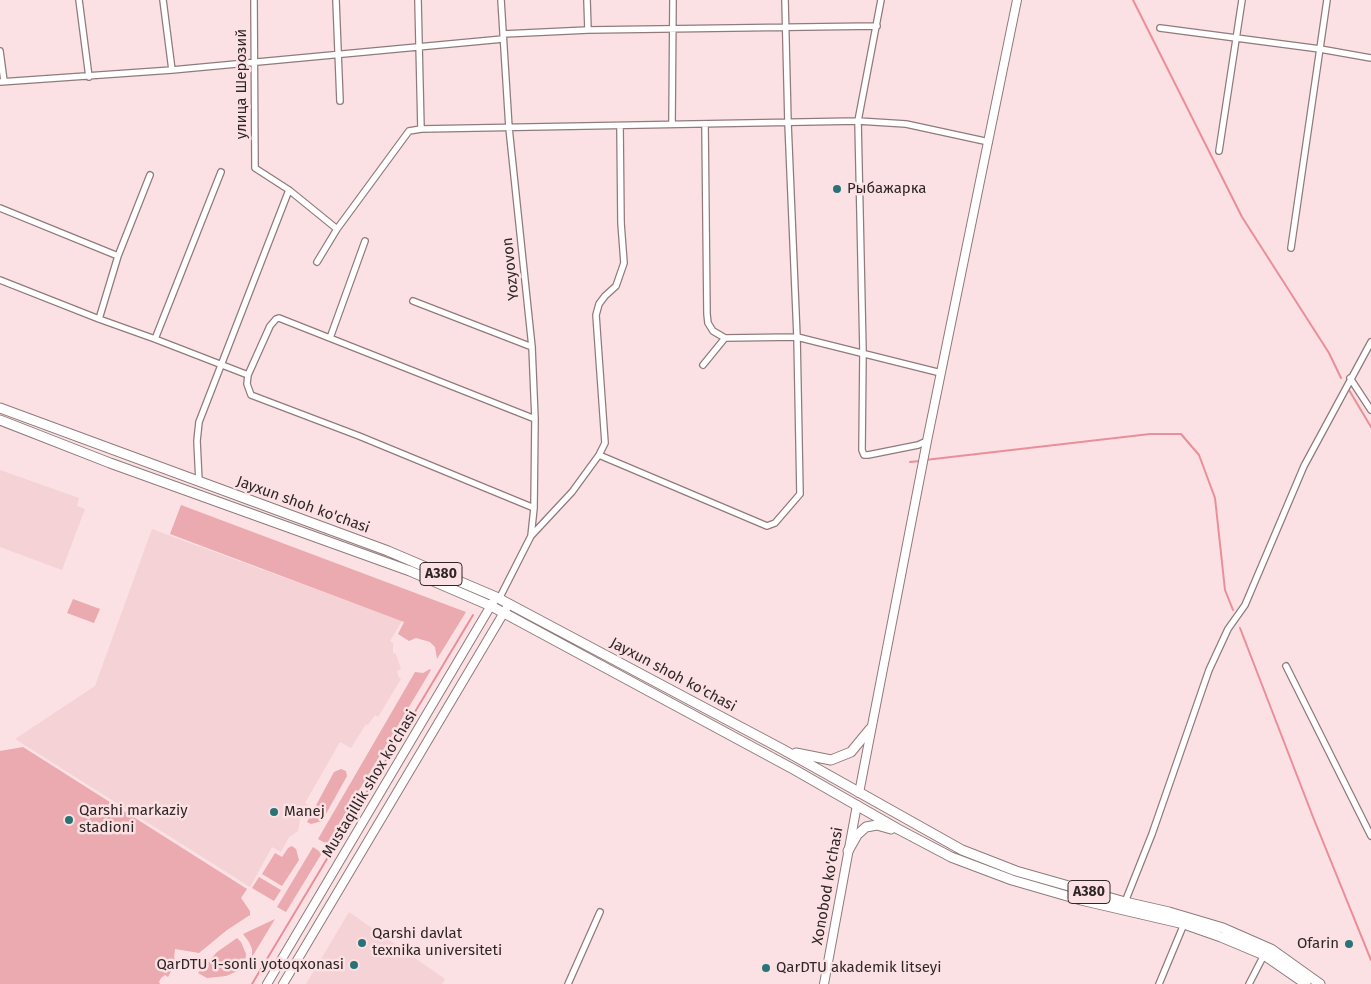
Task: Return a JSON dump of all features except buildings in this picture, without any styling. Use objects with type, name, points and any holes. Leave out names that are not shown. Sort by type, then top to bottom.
[{"type":"highway","name":"Jayxun shoh ko'chasi","points":[[0,408],[388,551],[497,598],[782,749],[962,850],[1016,871],[1223,928],[1272,949],[1320,984]]},
{"type":"highway","name":"Jayxun shoh ko'chasi","points":[[0,420],[110,463],[410,571],[491,606],[763,752],[951,857],[1012,880],[1081,900],[1184,924],[1221,937],[1264,955],[1306,984]]},
{"type":"highway","points":[[782,749],[810,757],[831,760],[851,752],[870,729]]},
{"type":"highway","points":[[848,851],[857,835],[866,827],[877,825],[918,840]]},
{"type":"main road","points":[[859,793],[927,441],[1017,0]]},
{"type":"main road","name":"Mustaqillik shox ko'chasi","points":[[267,984],[497,598]]},
{"type":"main road","name":"Mustaqillik shox ko'chasi","points":[[283,984],[509,604]]},
{"type":"main road","name":"Xonobod ko'chasi","points":[[824,984],[856,805]]},
{"type":"street","points":[[80,0],[89,77]]},
{"type":"street","points":[[163,0],[172,70]]},
{"type":"street","name":"улица Шерозий","points":[[254,0],[255,168],[289,190]]},
{"type":"street","points":[[336,0],[340,101]]},
{"type":"street","points":[[418,0],[421,129]]},
{"type":"street","name":"Yozyovon","points":[[501,0],[509,128],[532,346],[535,419],[534,508],[530,536]]},
{"type":"street","points":[[587,0],[588,30]]},
{"type":"street","points":[[672,124],[673,0]]},
{"type":"street","points":[[599,456],[767,526],[775,524],[800,494],[797,337],[785,0]]},
{"type":"street","points":[[881,0],[858,121],[863,352],[862,450],[864,455],[868,456],[910,447],[927,441]]},
{"type":"street","points":[[1219,151],[1242,0]]},
{"type":"street","points":[[1291,248],[1327,0]]},
{"type":"street","points":[[0,51],[1,82],[89,77],[254,63],[588,30],[876,26]]},
{"type":"street","points":[[1160,28],[1320,49],[1371,58]]},
{"type":"street","points":[[317,262],[337,230],[409,131],[421,129],[858,121],[906,124],[989,142]]},
{"type":"street","points":[[705,124],[707,314],[708,322],[713,331],[725,338],[797,337],[941,373]]},
{"type":"street","points":[[497,598],[530,536],[572,492],[599,456],[605,443],[596,315],[599,304],[616,286],[624,263],[621,223],[620,126]]},
{"type":"street","points":[[156,339],[221,172]]},
{"type":"street","points":[[99,319],[118,256],[150,175]]},
{"type":"street","points":[[199,482],[197,467],[198,422],[289,190],[337,230]]},
{"type":"street","points":[[0,208],[118,256]]},
{"type":"street","points":[[330,338],[365,241]]},
{"type":"street","points":[[0,280],[248,375]]},
{"type":"street","points":[[413,301],[532,346]]},
{"type":"street","points":[[534,508],[359,436],[251,395],[247,384],[248,375],[270,326],[276,318],[280,318],[535,419]]},
{"type":"street","points":[[703,365],[725,338]]},
{"type":"street","points":[[1125,902],[1152,834],[1209,670],[1228,629],[1244,605],[1304,466],[1371,342]]},
{"type":"street","points":[[1350,378],[1371,410]]},
{"type":"street","points":[[1286,666],[1371,836]]},
{"type":"street","name":"Xonobod ko'chasi","points":[[856,805],[859,793]]},
{"type":"street","points":[[568,984],[600,912]]},
{"type":"street","points":[[1159,984],[1184,924]]},
{"type":"street","points":[[1249,984],[1264,955]]},
{"type":"shaded area","points":[[0,470],[79,498],[77,506],[85,509],[62,570],[0,547]]},
{"type":"shaded area","points":[[181,505],[466,612],[437,659],[435,647],[430,642],[416,638],[409,641],[398,634],[404,622],[170,534]]},
{"type":"shaded area","points":[[152,529],[402,621],[390,641],[393,643],[393,653],[396,654],[401,669],[397,671],[401,679],[378,717],[375,715],[368,725],[366,724],[351,748],[340,742],[305,803],[308,805],[300,819],[298,831],[289,837],[281,852],[272,847],[250,887],[15,739],[95,686]]},
{"type":"shaded area","points":[[73,599],[100,609],[94,623],[67,613]]},
{"type":"shaded area","points":[[430,669],[327,844],[318,839],[415,672],[423,673]]},
{"type":"shaded area","name":"Qarshi markaziy stadioni","points":[[23,747],[247,889],[241,898],[250,911],[250,915],[227,930],[199,953],[175,949],[174,958],[177,960],[168,977],[165,975],[161,978],[160,984],[0,984],[0,751]]},
{"type":"shaded area","points":[[341,769],[346,771],[347,776],[322,821],[311,824],[307,822],[334,772]]},
{"type":"shaded area","points":[[292,846],[296,849],[299,860],[282,886],[262,874],[275,853],[282,857],[288,848]]},
{"type":"shaded area","points":[[313,847],[322,853],[286,912],[277,907]]},
{"type":"shaded area","points":[[259,877],[281,890],[274,901],[252,888]]},
{"type":"shaded area","name":"Qarshi davlat texnika universiteti","points":[[349,912],[445,979],[442,984],[306,984]]},
{"type":"shaded area","points":[[275,919],[252,957],[252,949],[243,934]]},
{"type":"shaded area","points":[[237,938],[241,942],[246,954],[245,965],[240,970],[226,976],[207,978],[198,973],[217,952]]},
{"type":"waterway","points":[[1133,0],[1242,217],[1329,353],[1341,378]]},
{"type":"waterway","points":[[1349,390],[1371,427]]},
{"type":"waterway","points":[[925,460],[1150,434],[1181,434],[1199,455],[1215,498],[1225,590],[1233,610]]},
{"type":"waterway","points":[[910,462],[920,461]]},
{"type":"waterway","points":[[252,984],[473,615]]},
{"type":"waterway","points":[[1240,628],[1371,960]]},
{"type":"place","name":"Рыбажарка","points":[[837,189]]},
{"type":"place","name":"Manej","points":[[274,812]]},
{"type":"place","name":"Qarshi markaziy stadioni","points":[[69,820]]},
{"type":"place","name":"Qarshi davlat texnika universiteti","points":[[362,943]]},
{"type":"place","name":"Ofarin","points":[[1349,944]]},
{"type":"place","name":"QarDTU 1-sonli yotoqxonasi","points":[[354,965]]},
{"type":"place","name":"QarDTU akademik litseyi","points":[[766,968]]}]
